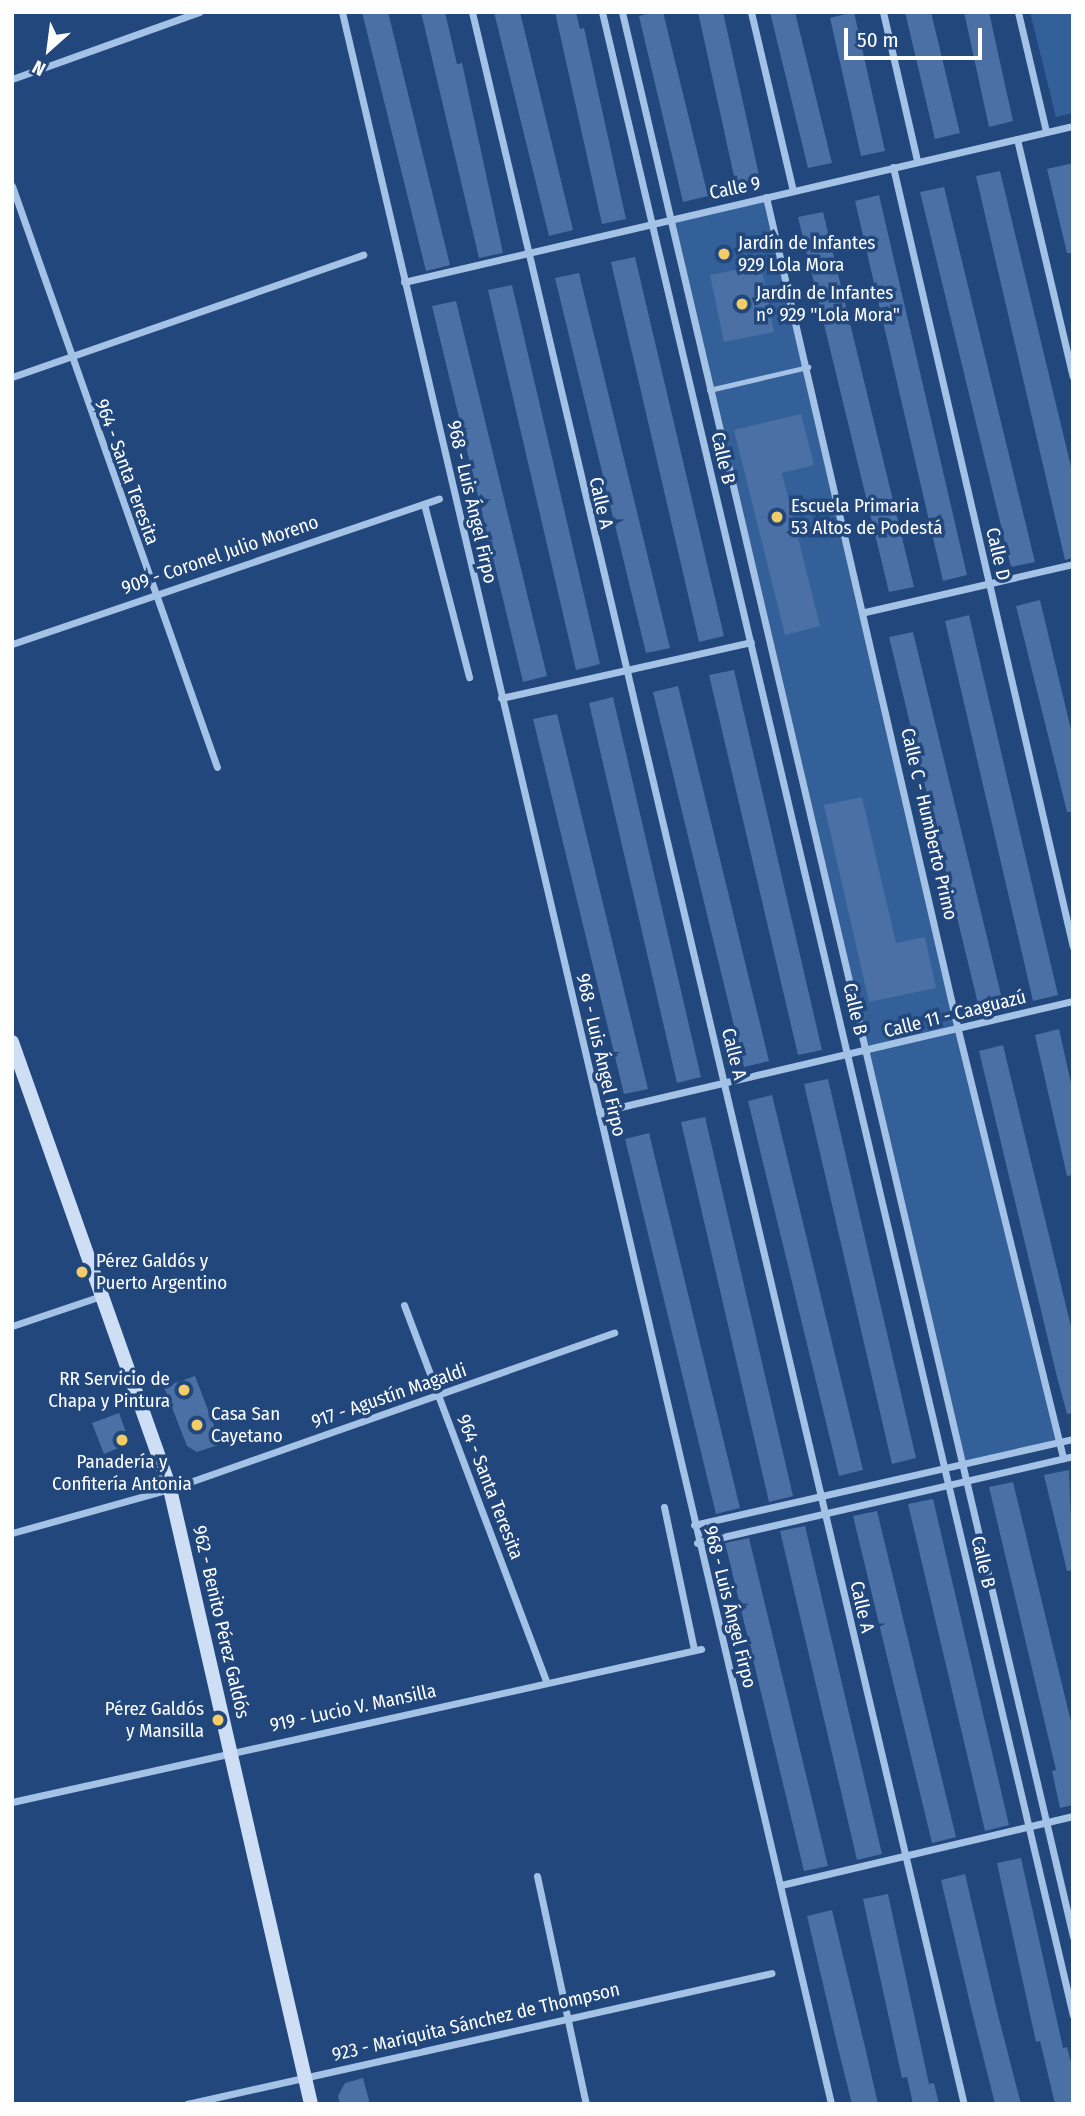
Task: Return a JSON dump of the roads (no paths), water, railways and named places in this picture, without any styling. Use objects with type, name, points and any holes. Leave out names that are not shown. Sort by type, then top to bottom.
[{"type":"main road","name":"962 - Benito Pérez Galdós","points":[[12,1042],[170,1489],[311,2104]]},
{"type":"street","points":[[12,79],[199,12]]},
{"type":"street","name":"968 - Luis Ángel Firpo","points":[[342,12],[697,1543],[781,1885],[831,2104]]},
{"type":"street","name":"Calle A","points":[[472,12],[624,671],[726,1084],[824,1515],[964,2104]]},
{"type":"street","name":"Calle B","points":[[602,12],[850,1055],[1073,2015]]},
{"type":"street","name":"Calle B","points":[[622,12],[667,219],[1073,1937]]},
{"type":"street","points":[[751,12],[793,191]]},
{"type":"street","points":[[883,12],[917,161]]},
{"type":"street","points":[[1018,12],[1046,131]]},
{"type":"street","name":"Calle 9","points":[[404,282],[1073,126]]},
{"type":"street","points":[[1017,138],[1073,377]]},
{"type":"street","name":"Calle D","points":[[893,167],[1073,947]]},
{"type":"street","name":"964 - Santa Teresita","points":[[12,186],[69,357],[217,767]]},
{"type":"street","name":"Calle C - Humberto Primo","points":[[766,197],[865,612],[958,1030],[1063,1458]]},
{"type":"street","points":[[12,377],[363,255]]},
{"type":"street","name":"909 - Coronel Julio Moreno","points":[[12,645],[154,593],[439,499]]},
{"type":"street","points":[[424,504],[469,677]]},
{"type":"street","points":[[865,612],[1073,564]]},
{"type":"street","points":[[501,698],[751,642]]},
{"type":"street","name":"Calle 11 - Caaguazú","points":[[599,1112],[865,1052],[1073,1001]]},
{"type":"street","points":[[12,1326],[102,1296]]},
{"type":"street","name":"964 - Santa Teresita","points":[[404,1305],[546,1681]]},
{"type":"street","name":"917 - Agustín Magaldi","points":[[12,1533],[170,1489],[614,1333]]},
{"type":"street","points":[[694,1525],[1073,1439]]},
{"type":"street","points":[[697,1543],[966,1483],[1073,1456]]},
{"type":"street","name":"919 - Lucio V. Mansilla","points":[[12,1802],[231,1751],[698,1649],[664,1507]]},
{"type":"street","points":[[781,1885],[1073,1816]]},
{"type":"street","points":[[537,1876],[586,2104]]},
{"type":"street","name":"923 - Mariquita Sánchez de Thompson","points":[[187,2104],[772,1973]]},
{"type":"lane","points":[[708,390],[808,367]]},
{"type":"place","name":"Jardín de Infantes 929 Lola Mora","points":[[724,254]]},
{"type":"place","name":"Jardín de Infantes n° 929 \"Lola Mora\"","points":[[742,304]]},
{"type":"place","name":"Escuela Primaria 53 Altos de Podestá","points":[[777,517]]},
{"type":"place","name":"Pérez Galdós y Puerto Argentino","points":[[82,1272]]},
{"type":"place","name":"RR Servicio de Chapa y Pintura","points":[[184,1390]]},
{"type":"place","name":"Casa San Cayetano","points":[[197,1425]]},
{"type":"place","name":"Panadería y Confitería Antonia","points":[[122,1440]]},
{"type":"place","name":"Pérez Galdós y Mansilla","points":[[218,1720]]}]
